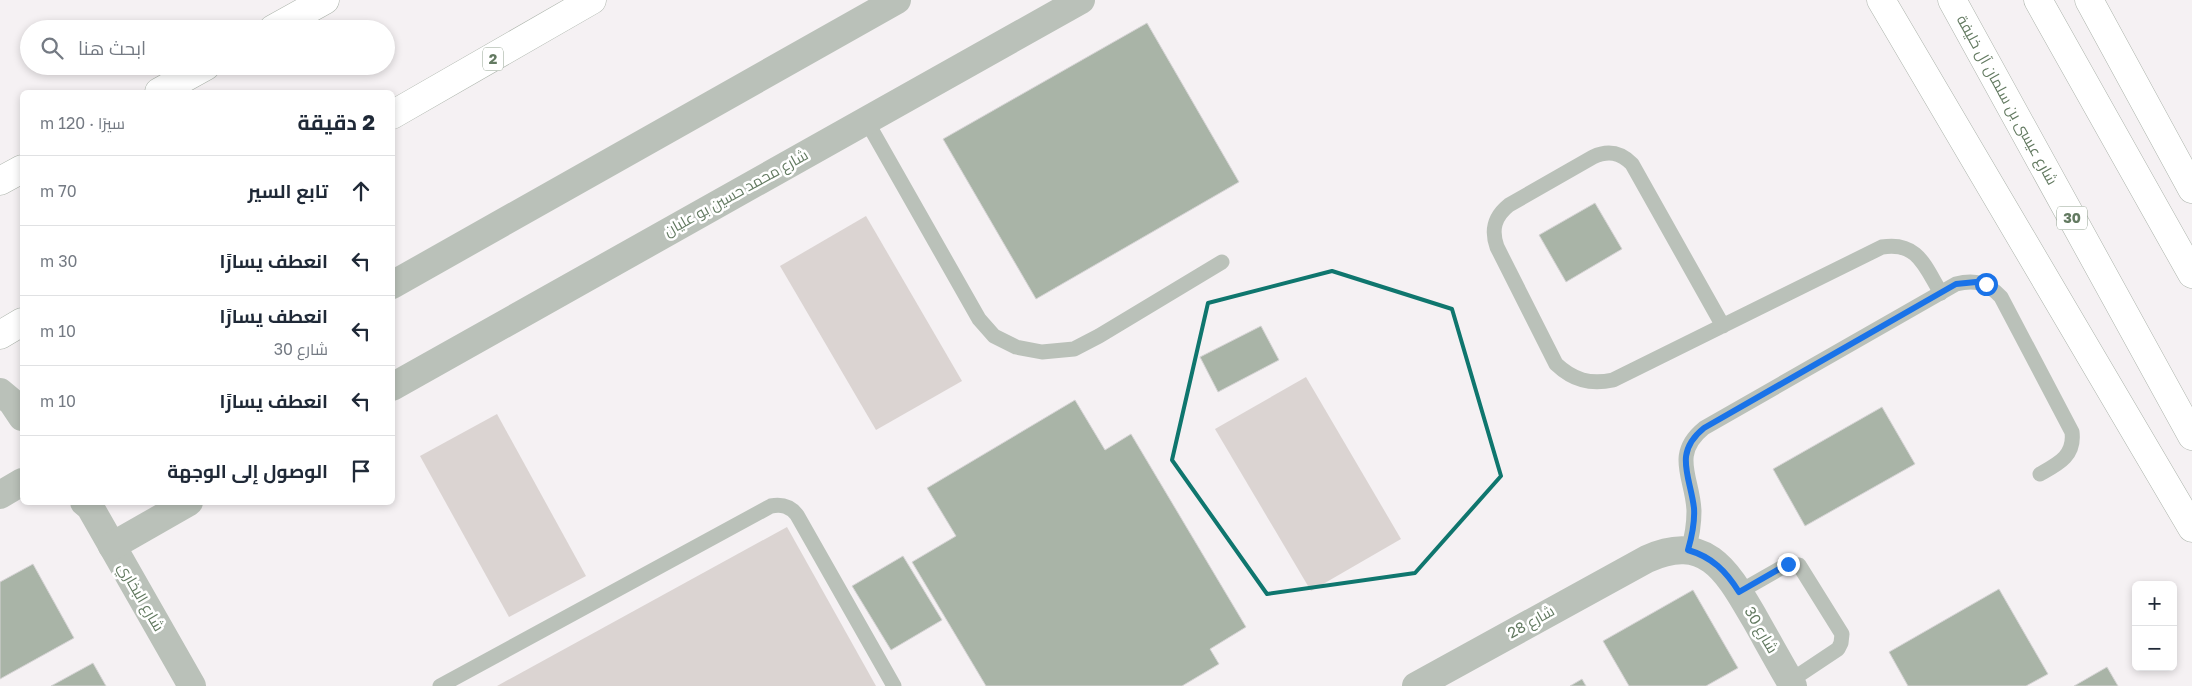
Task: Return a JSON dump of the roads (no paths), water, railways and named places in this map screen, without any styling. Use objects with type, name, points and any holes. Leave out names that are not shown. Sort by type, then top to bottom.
[{"type":"main road","points":[[289,20],[324,0]]},
{"type":"main road","name":"2","points":[[395,113],[592,0]]},
{"type":"main road","points":[[1880,0],[2192,528]]},
{"type":"main road","name":"شارع عيسى بن سلمان آل خليفة","points":[[1952,0],[2192,436]]},
{"type":"main road","points":[[2038,0],[2192,274]]},
{"type":"main road","points":[[2090,0],[2192,190]]},
{"type":"main road","points":[[163,90],[190,75]]},
{"type":"main road","points":[[0,181],[20,170]]},
{"type":"main road","points":[[0,335],[20,323]]},
{"type":"main road","points":[[2176,498],[2192,545]]},
{"type":"street","points":[[395,283],[897,0]]},
{"type":"street","name":"شارع محمد حسين بو عليان","points":[[395,385],[1081,0]]},
{"type":"street","points":[[0,392],[12,402],[20,414]]},
{"type":"street","points":[[0,495],[20,483]]},
{"type":"street","name":"شارع البخاري","points":[[89,505],[192,686]]},
{"type":"street","points":[[112,546],[183,505]]},
{"type":"street","name":"شارع 30","points":[[1647,559],[1663,552],[1688,550],[1699,553],[1719,566],[1728,574],[1792,683]]},
{"type":"street","name":"شارع 28","points":[[1416,686],[1647,559]]},
{"type":"lane","points":[[866,120],[980,319],[994,336],[1016,347],[1042,352],[1074,349],[1222,262]]},
{"type":"lane","points":[[1723,326],[1632,164],[1619,154],[1601,153],[1592,157],[1509,206],[1496,219],[1493,229],[1497,247],[1556,364],[1565,372],[1588,382],[1601,383],[1613,380],[1723,326],[1882,247],[1893,245],[1904,247],[1920,258],[1941,293]]},
{"type":"lane","points":[[1688,550],[1692,537],[1694,510],[1685,466],[1687,450],[1694,436],[1704,428],[1956,284],[1976,282],[1986,284],[2001,297],[2072,432],[2073,441],[2067,456],[2040,474]]},
{"type":"lane","points":[[440,686],[771,506],[779,505],[792,509],[797,515],[894,686]]},
{"type":"lane","points":[[1739,592],[1788,564],[1794,563],[1803,569],[1842,634],[1838,649],[1792,683]]}]
